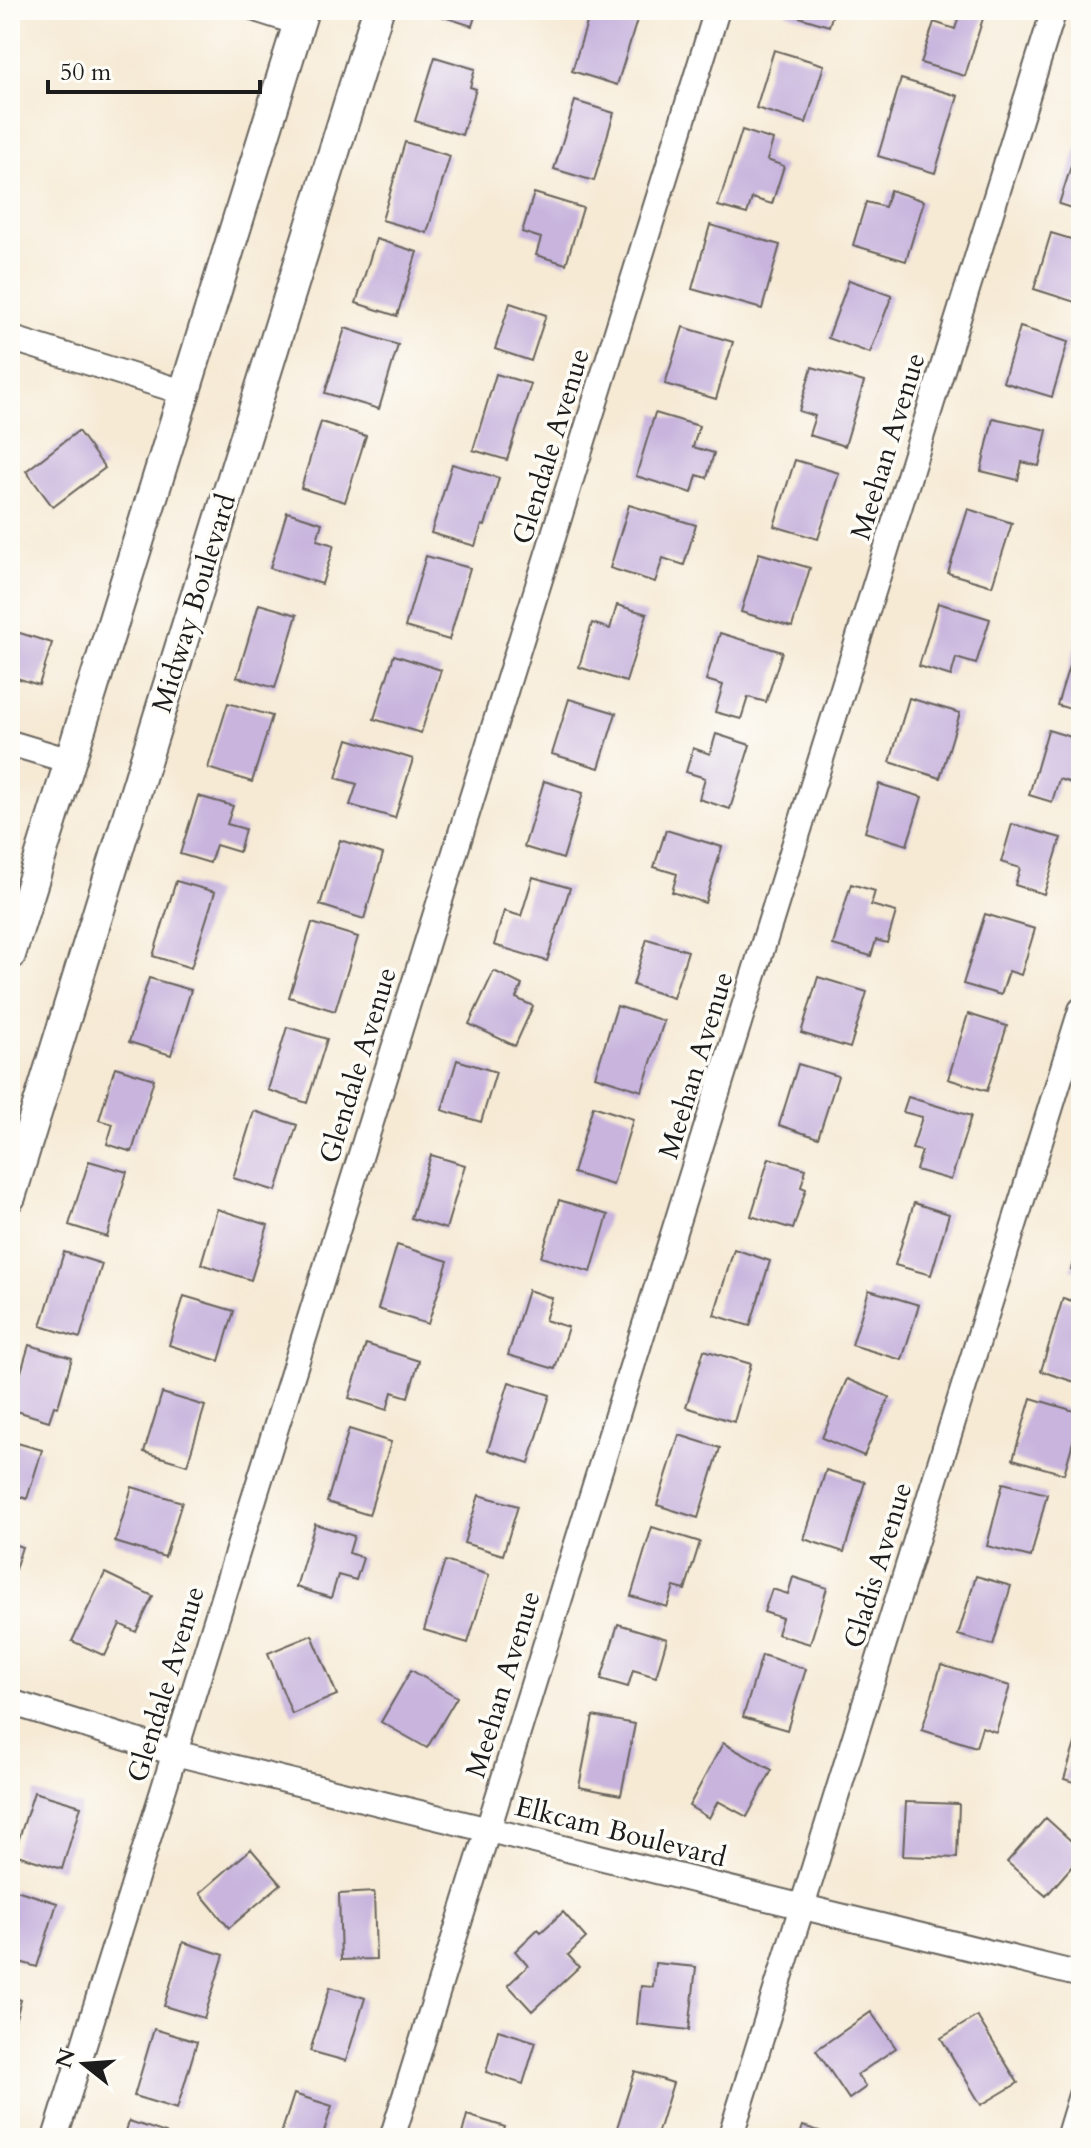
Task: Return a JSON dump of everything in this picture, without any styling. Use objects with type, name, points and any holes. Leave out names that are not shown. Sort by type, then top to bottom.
[{"type":"street","points":[[10,955],[301,16],[258,10]]},
{"type":"street","name":"Midway Boulevard","points":[[10,1197],[378,10]]},
{"type":"street","name":"Glendale Avenue","points":[[55,2138],[717,10]]},
{"type":"street","name":"Meehan Avenue","points":[[392,2138],[1054,10]]},
{"type":"street","points":[[10,338],[183,392]]},
{"type":"street","points":[[10,743],[70,761]]},
{"type":"street","name":"Gladis Avenue","points":[[730,2138],[1081,1011]]},
{"type":"street","name":"Elkcam Boulevard","points":[[10,1702],[175,1753],[1081,1975]]},
{"type":"street","points":[[1068,2138],[1081,2095]]},
{"type":"building","points":[[442,10],[477,10],[472,26],[441,16]]},
{"type":"building","points":[[481,10],[501,10],[499,16]]},
{"type":"building","points":[[591,10],[605,10],[637,20],[617,85],[572,71]]},
{"type":"building","points":[[787,10],[834,10],[829,26],[786,13]]},
{"type":"building","points":[[961,10],[985,12],[965,76],[921,63],[934,22],[955,29]]},
{"type":"building","points":[[774,50],[824,65],[806,123],[756,108]]},
{"type":"building","points":[[435,57],[475,69],[470,87],[476,89],[462,135],[415,121]]},
{"type":"building","points":[[901,79],[958,96],[935,173],[878,156]]},
{"type":"building","points":[[575,101],[614,113],[594,181],[554,169]]},
{"type":"building","points":[[742,130],[773,140],[767,160],[784,166],[772,204],[752,198],[747,214],[718,206]]},
{"type":"building","points":[[1081,135],[1081,211],[1059,204]]},
{"type":"building","points":[[405,142],[450,156],[427,233],[382,220]]},
{"type":"building","points":[[890,190],[924,201],[906,261],[853,245],[866,202],[885,207]]},
{"type":"building","points":[[534,193],[583,208],[566,264],[536,255],[541,238],[522,232]]},
{"type":"building","points":[[710,225],[780,245],[762,309],[692,289]]},
{"type":"building","points":[[1051,233],[1081,242],[1078,263],[1081,264],[1081,304],[1034,289]]},
{"type":"building","points":[[376,239],[417,252],[397,316],[356,303]]},
{"type":"building","points":[[849,280],[892,295],[870,353],[828,338]]},
{"type":"building","points":[[510,303],[546,315],[531,361],[495,349]]},
{"type":"building","points":[[683,327],[733,342],[716,399],[665,384]]},
{"type":"building","points":[[1020,327],[1068,342],[1052,397],[1003,382]]},
{"type":"building","points":[[345,328],[398,345],[379,409],[325,393]]},
{"type":"building","points":[[812,367],[864,382],[845,446],[809,435],[815,416],[799,411]]},
{"type":"building","points":[[496,374],[531,384],[507,460],[473,450]]},
{"type":"building","points":[[655,413],[699,426],[693,447],[714,453],[707,478],[697,475],[692,493],[636,476]]},
{"type":"building","points":[[993,418],[1047,430],[1039,466],[1022,462],[1018,480],[981,471]]},
{"type":"building","points":[[321,422],[366,436],[345,502],[301,488]]},
{"type":"building","points":[[78,431],[105,468],[53,507],[26,471]]},
{"type":"building","points":[[795,460],[839,473],[818,539],[774,526]]},
{"type":"building","points":[[452,464],[499,478],[485,526],[482,525],[475,546],[431,533]]},
{"type":"building","points":[[629,505],[696,525],[684,565],[663,558],[655,582],[610,568]]},
{"type":"building","points":[[968,509],[1012,523],[992,586],[948,573]]},
{"type":"building","points":[[287,512],[322,523],[317,540],[334,545],[322,584],[270,568]]},
{"type":"building","points":[[759,553],[810,568],[792,627],[741,612]]},
{"type":"building","points":[[426,556],[470,568],[449,640],[405,627]]},
{"type":"building","points":[[938,603],[990,619],[976,664],[956,658],[951,676],[919,666]]},
{"type":"building","points":[[259,604],[297,615],[275,688],[237,677]]},
{"type":"building","points":[[617,605],[647,614],[626,682],[579,667],[592,623],[610,629]]},
{"type":"building","points":[[10,630],[52,643],[39,685],[10,676]]},
{"type":"building","points":[[720,633],[782,652],[766,702],[748,697],[741,719],[715,712],[723,685],[706,680]]},
{"type":"building","points":[[1078,637],[1081,638],[1081,712],[1057,705]]},
{"type":"building","points":[[394,655],[441,670],[421,733],[374,719]]},
{"type":"building","points":[[909,698],[960,713],[940,778],[890,762]]},
{"type":"building","points":[[569,699],[616,713],[599,768],[552,754]]},
{"type":"building","points":[[228,703],[272,716],[252,782],[208,768]]},
{"type":"building","points":[[1048,730],[1081,740],[1081,786],[1059,779],[1052,802],[1029,795]]},
{"type":"building","points":[[716,734],[750,745],[730,809],[699,799],[705,778],[686,772],[693,748],[710,754]]},
{"type":"building","points":[[348,739],[413,759],[395,818],[350,805],[357,784],[336,778]]},
{"type":"building","points":[[544,781],[583,793],[563,859],[524,847]]},
{"type":"building","points":[[879,784],[922,797],[907,845],[865,832]]},
{"type":"building","points":[[198,796],[233,806],[227,824],[245,829],[239,852],[216,845],[210,863],[180,854]]},
{"type":"building","points":[[1012,824],[1061,838],[1044,894],[1015,885],[1020,868],[1001,862]]},
{"type":"building","points":[[666,830],[722,847],[705,903],[672,892],[677,874],[654,867]]},
{"type":"building","points":[[340,840],[383,854],[364,919],[320,905]]},
{"type":"building","points":[[533,877],[570,888],[547,961],[494,945],[504,911],[521,916]]},
{"type":"building","points":[[176,881],[215,892],[191,968],[153,956]]},
{"type":"building","points":[[851,884],[875,891],[871,905],[896,912],[887,943],[876,940],[871,956],[833,945]]},
{"type":"building","points":[[985,914],[1035,929],[1021,975],[1009,971],[1001,995],[963,984]]},
{"type":"building","points":[[312,923],[358,937],[335,1011],[289,997]]},
{"type":"building","points":[[647,939],[688,951],[673,998],[633,985]]},
{"type":"building","points":[[494,971],[522,985],[516,998],[533,1006],[515,1046],[469,1024]]},
{"type":"building","points":[[818,977],[867,992],[850,1048],[801,1033]]},
{"type":"building","points":[[149,978],[191,990],[171,1055],[129,1042]]},
{"type":"building","points":[[617,1006],[664,1021],[642,1091],[595,1076]]},
{"type":"building","points":[[968,1014],[1007,1026],[987,1091],[948,1079]]},
{"type":"building","points":[[287,1027],[327,1039],[307,1103],[268,1090]]},
{"type":"building","points":[[457,1060],[496,1072],[481,1122],[442,1110]]},
{"type":"building","points":[[798,1064],[838,1076],[818,1138],[779,1125]]},
{"type":"building","points":[[115,1067],[154,1079],[132,1152],[107,1144],[113,1124],[99,1120]]},
{"type":"building","points":[[908,1097],[971,1116],[951,1180],[916,1170],[922,1151],[912,1149],[922,1117],[903,1112]]},
{"type":"building","points":[[593,1106],[633,1119],[613,1185],[573,1173]]},
{"type":"building","points":[[254,1111],[297,1125],[276,1191],[233,1178]]},
{"type":"building","points":[[431,1155],[465,1165],[446,1229],[411,1218]]},
{"type":"building","points":[[769,1158],[806,1169],[801,1187],[806,1189],[793,1229],[751,1216]]},
{"type":"building","points":[[89,1161],[127,1172],[107,1237],[69,1225]]},
{"type":"building","points":[[559,1200],[608,1215],[591,1272],[541,1257]]},
{"type":"building","points":[[914,1203],[949,1214],[931,1275],[895,1265]]},
{"type":"building","points":[[217,1209],[268,1225],[251,1280],[201,1264]]},
{"type":"building","points":[[1081,1238],[1081,1272],[1071,1269]]},
{"type":"building","points":[[397,1245],[448,1261],[428,1324],[378,1309]]},
{"type":"building","points":[[734,1249],[770,1261],[750,1326],[714,1315]]},
{"type":"building","points":[[64,1252],[102,1264],[80,1338],[41,1326]]},
{"type":"building","points":[[528,1290],[552,1298],[545,1320],[568,1327],[555,1369],[508,1355]]},
{"type":"building","points":[[869,1290],[919,1305],[902,1360],[852,1345]]},
{"type":"building","points":[[184,1296],[234,1311],[219,1361],[169,1345]]},
{"type":"building","points":[[1063,1298],[1081,1304],[1081,1384],[1041,1371]]},
{"type":"building","points":[[366,1344],[419,1361],[408,1397],[392,1392],[387,1410],[349,1398]]},
{"type":"building","points":[[29,1345],[72,1358],[58,1407],[54,1406],[49,1421],[10,1409]]},
{"type":"building","points":[[704,1350],[751,1364],[734,1422],[686,1407]]},
{"type":"building","points":[[847,1379],[889,1397],[864,1456],[822,1438]]},
{"type":"building","points":[[509,1382],[550,1395],[529,1463],[488,1450]]},
{"type":"building","points":[[162,1393],[205,1406],[187,1465],[144,1452]]},
{"type":"building","points":[[1031,1398],[1081,1413],[1064,1474],[1013,1459]]},
{"type":"building","points":[[349,1429],[391,1442],[369,1515],[327,1502]]},
{"type":"building","points":[[679,1435],[720,1448],[698,1518],[657,1505]]},
{"type":"building","points":[[10,1441],[42,1450],[27,1499],[10,1493]]},
{"type":"building","points":[[826,1470],[865,1482],[844,1552],[804,1539]]},
{"type":"building","points":[[1003,1483],[1047,1494],[1031,1557],[987,1546]]},
{"type":"building","points":[[132,1487],[182,1502],[165,1557],[115,1542]]},
{"type":"building","points":[[479,1495],[518,1506],[503,1555],[464,1543]]},
{"type":"building","points":[[315,1524],[354,1536],[349,1553],[363,1558],[356,1580],[338,1575],[331,1598],[296,1587]]},
{"type":"building","points":[[652,1527],[700,1542],[685,1590],[674,1587],[667,1607],[631,1596]]},
{"type":"building","points":[[10,1543],[22,1547],[11,1582],[10,1582]]},
{"type":"building","points":[[445,1561],[489,1575],[468,1643],[424,1630]]},
{"type":"building","points":[[105,1573],[153,1596],[136,1632],[120,1624],[105,1656],[72,1641]]},
{"type":"building","points":[[976,1576],[1011,1586],[993,1645],[958,1635]]},
{"type":"building","points":[[793,1577],[827,1588],[810,1644],[777,1634],[782,1618],[764,1612],[772,1589],[788,1594]]},
{"type":"building","points":[[618,1624],[667,1639],[656,1677],[633,1670],[628,1687],[601,1679]]},
{"type":"building","points":[[312,1635],[337,1695],[292,1714],[268,1653]]},
{"type":"building","points":[[762,1655],[806,1669],[787,1730],[743,1717]]},
{"type":"building","points":[[941,1665],[1010,1686],[996,1732],[982,1727],[976,1747],[922,1730]]},
{"type":"building","points":[[411,1670],[457,1697],[427,1748],[381,1722]]},
{"type":"building","points":[[593,1716],[635,1724],[621,1795],[579,1787]]},
{"type":"building","points":[[1081,1724],[1081,1784],[1064,1779]]},
{"type":"building","points":[[723,1743],[772,1770],[747,1817],[718,1801],[709,1818],[689,1806]]},
{"type":"building","points":[[34,1792],[81,1806],[62,1869],[14,1854]]},
{"type":"building","points":[[906,1802],[959,1804],[957,1858],[903,1856]]},
{"type":"building","points":[[1046,1818],[1081,1850],[1081,1856],[1046,1896],[1007,1862]]},
{"type":"building","points":[[251,1849],[281,1884],[229,1928],[200,1893]]},
{"type":"building","points":[[13,1889],[57,1903],[37,1967],[10,1959],[10,1899]]},
{"type":"building","points":[[374,1892],[376,1959],[341,1960],[339,1894]]},
{"type":"building","points":[[563,1912],[586,1938],[568,1955],[579,1967],[532,2011],[508,1985],[528,1966],[515,1951],[538,1929],[541,1932]]},
{"type":"building","points":[[183,1942],[224,1955],[204,2018],[164,2006]]},
{"type":"building","points":[[655,1963],[696,1967],[689,2030],[637,2024],[641,1986],[653,1987]]},
{"type":"building","points":[[330,1987],[365,1998],[346,2061],[310,2051]]},
{"type":"building","points":[[10,1997],[21,2000],[11,2035],[10,2035]]},
{"type":"building","points":[[871,2012],[896,2048],[857,2075],[866,2087],[849,2099],[816,2050]]},
{"type":"building","points":[[977,2016],[1018,2083],[981,2105],[941,2038]]},
{"type":"building","points":[[154,2029],[197,2042],[177,2109],[134,2096]]},
{"type":"building","points":[[498,2030],[536,2042],[523,2084],[486,2072]]},
{"type":"building","points":[[635,2071],[673,2083],[656,2138],[614,2137]]},
{"type":"building","points":[[294,2094],[332,2106],[322,2138],[296,2138],[281,2134]]},
{"type":"building","points":[[467,2115],[505,2127],[502,2138],[461,2138]]},
{"type":"building","points":[[129,2121],[166,2133],[164,2138],[124,2138]]},
{"type":"building","points":[[803,2126],[838,2137],[799,2138]]}]
